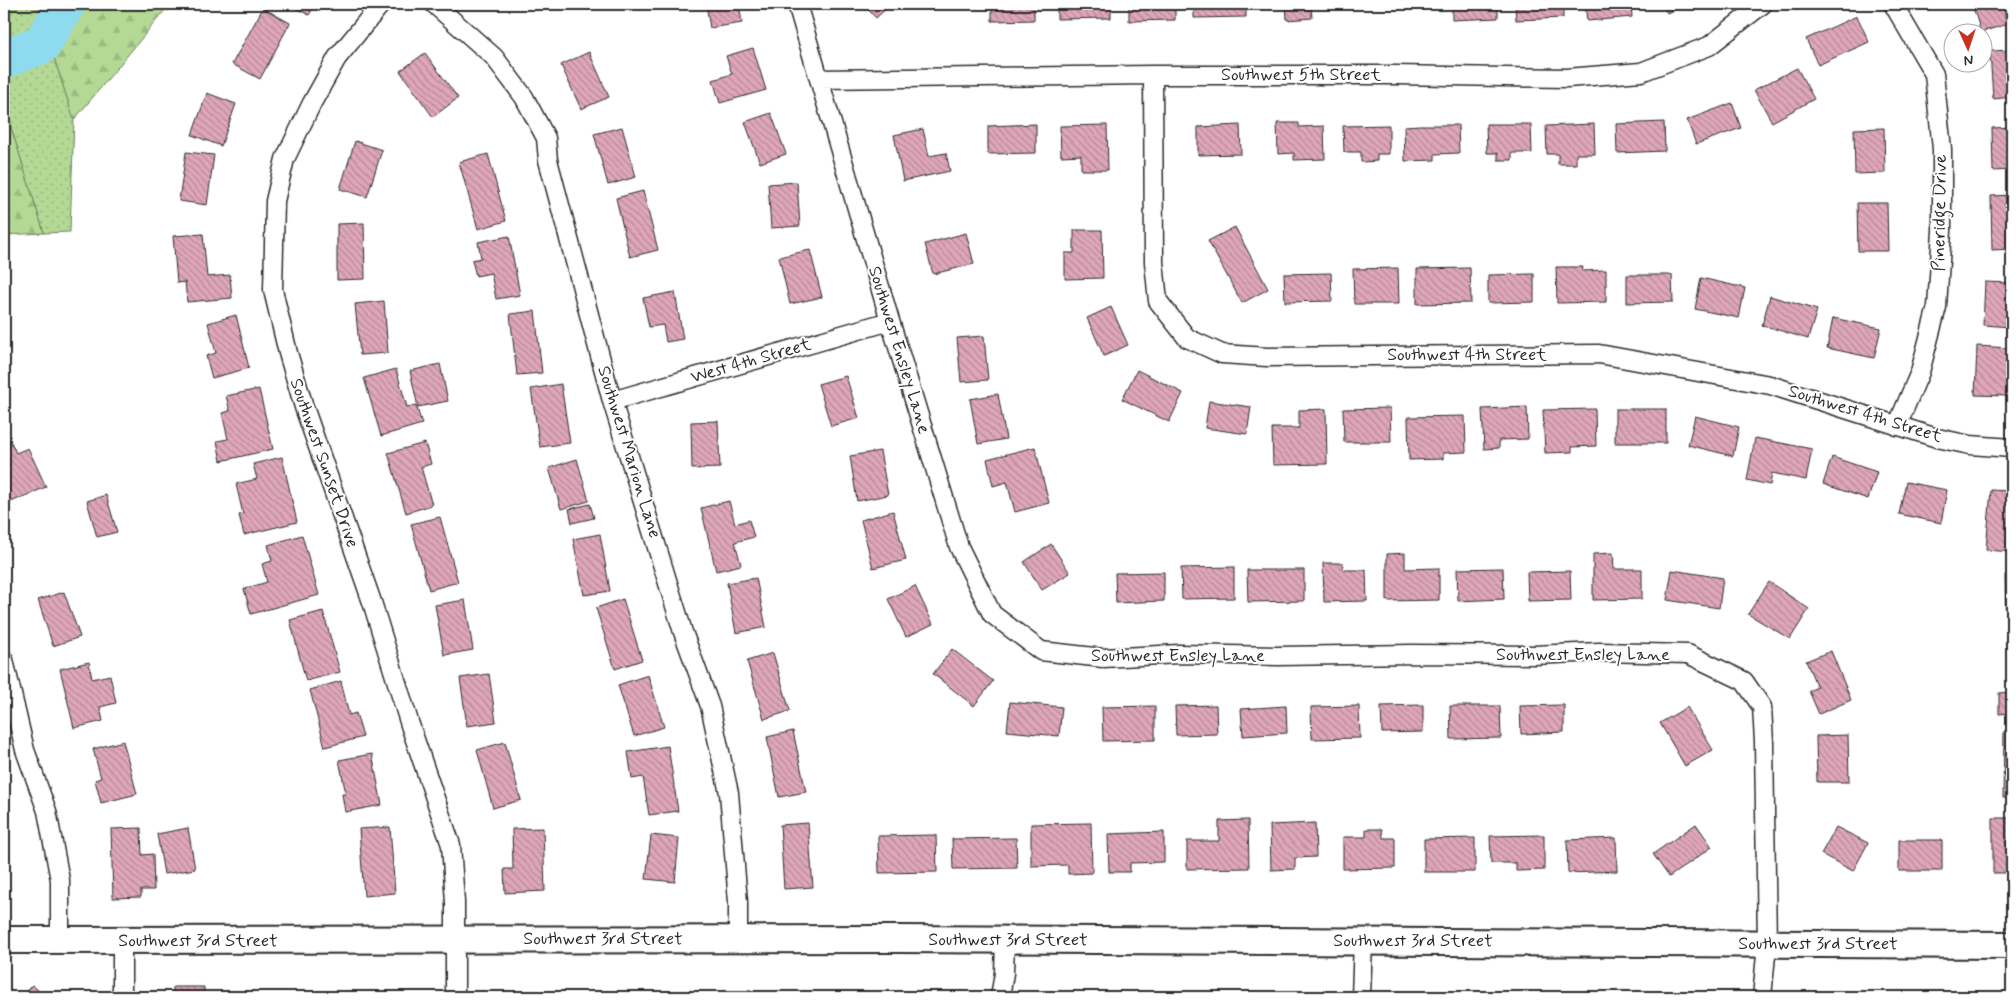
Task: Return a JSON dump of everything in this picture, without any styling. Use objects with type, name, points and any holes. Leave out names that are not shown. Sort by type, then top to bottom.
[{"type":"main road","name":"Southwest 3rd Street","points":[[4,940],[1363,940],[2012,945]]},
{"type":"street","name":"Southwest Sunset Drive","points":[[381,4],[336,58],[285,159],[275,201],[273,290],[288,353],[304,407],[372,602],[410,725],[451,845],[455,902],[455,997]]},
{"type":"street","name":"Southwest Marion Lane","points":[[434,4],[494,57],[524,97],[546,138],[548,160],[612,401],[683,632],[710,706],[729,792],[738,902],[738,939]]},
{"type":"street","name":"Southwest Ensley Lane","points":[[797,4],[890,321],[959,547],[992,614],[1041,651],[1103,658],[1179,654],[1278,656],[1534,655],[1599,652],[1688,654],[1744,681],[1762,707],[1767,944],[1762,997]]},
{"type":"street","name":"Southwest 5th Street","points":[[819,79],[1153,75],[1395,75],[1567,78],[1641,72],[1708,46],[1763,4]]},
{"type":"street","name":"Pineridge Drive","points":[[1893,4],[1934,74],[1942,149],[1942,231],[1937,307],[1920,372],[1897,426]]},
{"type":"street","name":"Southwest 4th Street","points":[[1153,75],[1154,262],[1158,301],[1187,338],[1222,354],[1267,357],[1599,354],[1770,385],[1897,426],[1970,445],[2012,448]]},
{"type":"street","name":"West 4th Street","points":[[612,401],[890,321]]},
{"type":"street","points":[[4,660],[25,750],[47,811],[60,880],[60,940]]},
{"type":"street","points":[[1000,997],[1004,973],[1005,940]]},
{"type":"street","points":[[1361,997],[1363,940]]},
{"type":"street","points":[[122,941],[122,997]]},
{"type":"green space","points":[[4,4],[37,4],[74,120],[70,232],[44,233],[4,105]]},
{"type":"green space","points":[[37,4],[170,4],[74,120]]},
{"type":"green space","points":[[4,105],[44,233],[4,235]]},
{"type":"building","points":[[288,4],[315,4],[309,15]]},
{"type":"building","points":[[706,4],[739,4],[742,23],[710,28]]},
{"type":"building","points":[[863,4],[891,4],[876,18]]},
{"type":"building","points":[[992,4],[1034,4],[1034,20],[992,21]]},
{"type":"building","points":[[1057,4],[1111,4],[1111,18],[1057,19]]},
{"type":"building","points":[[1129,4],[1175,4],[1175,20],[1129,21]]},
{"type":"building","points":[[1194,4],[1246,4],[1246,17],[1194,18]]},
{"type":"building","points":[[1286,4],[1311,4],[1312,18],[1287,20]]},
{"type":"building","points":[[1452,4],[1498,4],[1498,18],[1452,20]]},
{"type":"building","points":[[1515,4],[1563,4],[1563,18],[1516,20]]},
{"type":"building","points":[[1585,4],[1631,4],[1632,17],[1587,21]]},
{"type":"building","points":[[1661,4],[1686,4],[1667,13]]},
{"type":"building","points":[[1972,4],[2002,4],[2008,24],[1994,28],[1994,22],[1978,22]]},
{"type":"building","points":[[263,8],[290,23],[260,79],[232,64]]},
{"type":"building","points":[[1857,16],[1869,42],[1818,65],[1806,39]]},
{"type":"building","points":[[753,48],[766,90],[720,103],[713,80],[732,74],[726,56]]},
{"type":"building","points":[[2012,50],[2012,97],[1993,99],[1991,72],[1994,72],[1994,51]]},
{"type":"building","points":[[589,52],[609,97],[581,109],[561,65]]},
{"type":"building","points":[[425,53],[458,98],[433,117],[400,71]]},
{"type":"building","points":[[1797,68],[1814,99],[1772,122],[1754,90]]},
{"type":"building","points":[[207,93],[236,104],[221,146],[192,135]]},
{"type":"building","points":[[1732,103],[1741,128],[1696,144],[1687,120]]},
{"type":"building","points":[[771,113],[786,154],[760,163],[745,122]]},
{"type":"building","points":[[1664,122],[1665,151],[1617,153],[1616,124]]},
{"type":"building","points":[[1277,123],[1299,123],[1299,127],[1324,126],[1325,159],[1294,160],[1294,153],[1278,154]]},
{"type":"building","points":[[1036,124],[1036,153],[988,154],[988,126]]},
{"type":"building","points":[[1486,124],[1531,124],[1532,153],[1512,153],[1512,160],[1498,160],[1498,153],[1487,153]]},
{"type":"building","points":[[1594,124],[1595,154],[1576,154],[1576,164],[1558,164],[1558,154],[1547,154],[1546,126]]},
{"type":"building","points":[[1107,125],[1108,170],[1081,170],[1081,155],[1061,156],[1060,126]]},
{"type":"building","points":[[1240,125],[1241,154],[1198,155],[1198,127]]},
{"type":"building","points":[[1389,125],[1389,154],[1377,154],[1377,161],[1361,162],[1361,152],[1344,152],[1343,126]]},
{"type":"building","points":[[1458,125],[1459,153],[1435,154],[1435,160],[1405,161],[1404,126]]},
{"type":"building","points":[[622,127],[636,177],[608,185],[594,134]]},
{"type":"building","points":[[2012,127],[2012,170],[1993,171],[1992,128]]},
{"type":"building","points":[[1884,128],[1885,173],[1855,174],[1854,129]]},
{"type":"building","points":[[923,129],[929,156],[946,153],[950,171],[903,181],[894,135]]},
{"type":"building","points":[[355,141],[382,150],[367,197],[340,189]]},
{"type":"building","points":[[186,152],[214,155],[207,205],[179,201]]},
{"type":"building","points":[[488,154],[506,221],[478,229],[459,162]]},
{"type":"building","points":[[797,182],[800,226],[771,228],[768,184]]},
{"type":"building","points":[[643,191],[658,250],[630,257],[616,198]]},
{"type":"building","points":[[2012,195],[2012,249],[1992,250],[1991,196]]},
{"type":"building","points":[[1857,203],[1887,203],[1888,251],[1858,251]]},
{"type":"building","points":[[364,223],[365,279],[337,280],[337,224]]},
{"type":"building","points":[[1235,227],[1268,289],[1242,303],[1208,241]]},
{"type":"building","points":[[1074,230],[1102,230],[1103,278],[1065,279],[1065,253],[1074,253]]},
{"type":"building","points":[[966,233],[974,264],[933,274],[925,244]]},
{"type":"building","points":[[203,234],[207,277],[230,275],[232,298],[187,302],[185,282],[177,283],[173,236]]},
{"type":"building","points":[[509,236],[520,295],[496,299],[491,273],[476,276],[472,260],[481,258],[478,242]]},
{"type":"building","points":[[810,250],[822,297],[790,304],[779,257]]},
{"type":"building","points":[[1556,267],[1583,267],[1582,271],[1606,270],[1606,302],[1557,303]]},
{"type":"building","points":[[1398,268],[1399,304],[1354,304],[1353,269]]},
{"type":"building","points":[[1470,268],[1471,303],[1417,304],[1417,269]]},
{"type":"building","points":[[1331,273],[1332,301],[1285,302],[1284,274]]},
{"type":"building","points":[[1534,274],[1534,302],[1488,303],[1488,275]]},
{"type":"building","points":[[1627,275],[1672,275],[1673,302],[1627,303]]},
{"type":"building","points":[[1701,278],[1745,288],[1739,318],[1695,309]]},
{"type":"building","points":[[1985,282],[2012,283],[2011,327],[1983,325]]},
{"type":"building","points":[[675,292],[683,339],[666,342],[663,325],[649,327],[643,298]]},
{"type":"building","points":[[1770,296],[1817,310],[1808,339],[1762,325]]},
{"type":"building","points":[[384,301],[388,353],[360,355],[355,304]]},
{"type":"building","points":[[1111,307],[1128,345],[1104,356],[1087,318]]},
{"type":"building","points":[[535,311],[542,373],[517,375],[510,314]]},
{"type":"building","points":[[236,315],[249,368],[212,378],[206,356],[216,353],[208,323]]},
{"type":"building","points":[[1833,318],[1881,328],[1874,358],[1827,348]]},
{"type":"building","points":[[984,336],[988,380],[961,382],[957,338]]},
{"type":"building","points":[[1977,346],[2009,348],[2007,396],[1975,395]]},
{"type":"building","points":[[440,364],[448,401],[418,407],[410,371]]},
{"type":"building","points":[[396,369],[407,407],[416,405],[422,424],[381,436],[364,378]]},
{"type":"building","points":[[1137,370],[1183,393],[1169,422],[1122,399]]},
{"type":"building","points":[[846,376],[859,418],[831,426],[818,384]]},
{"type":"building","points":[[561,384],[570,443],[540,447],[531,389]]},
{"type":"building","points":[[259,389],[273,449],[221,461],[217,441],[228,439],[222,413],[230,411],[226,396]]},
{"type":"building","points":[[998,394],[1006,439],[978,444],[970,399]]},
{"type":"building","points":[[1209,401],[1251,407],[1247,434],[1205,428]]},
{"type":"building","points":[[1527,407],[1528,439],[1499,440],[1499,448],[1484,449],[1482,409]]},
{"type":"building","points":[[1390,408],[1391,442],[1344,442],[1343,409]]},
{"type":"building","points":[[1326,409],[1327,464],[1273,465],[1272,428],[1299,428],[1299,410]]},
{"type":"building","points":[[1595,409],[1596,446],[1572,447],[1572,452],[1545,453],[1543,410]]},
{"type":"building","points":[[1615,409],[1666,409],[1666,443],[1615,443]]},
{"type":"building","points":[[1465,416],[1466,452],[1443,453],[1443,459],[1409,460],[1408,417]]},
{"type":"building","points":[[1695,416],[1739,427],[1733,456],[1688,445]]},
{"type":"building","points":[[718,421],[720,468],[692,469],[691,422]]},
{"type":"building","points":[[1755,438],[1812,449],[1806,480],[1772,473],[1770,485],[1747,480]]},
{"type":"building","points":[[10,440],[16,453],[28,448],[46,487],[4,505],[4,443]]},
{"type":"building","points":[[425,443],[431,464],[421,467],[432,505],[406,513],[388,453]]},
{"type":"building","points":[[1035,447],[1049,503],[1015,512],[1007,482],[993,486],[987,459]]},
{"type":"building","points":[[880,451],[888,495],[857,501],[850,456]]},
{"type":"building","points":[[282,457],[297,522],[244,535],[239,515],[243,514],[236,484],[257,479],[253,464]]},
{"type":"building","points":[[1832,457],[1877,472],[1868,499],[1823,484]]},
{"type":"building","points":[[577,459],[589,501],[561,509],[549,468]]},
{"type":"building","points":[[1906,482],[1947,490],[1941,523],[1899,514]]},
{"type":"building","points":[[1991,490],[2012,491],[2012,552],[1986,550]]},
{"type":"building","points":[[106,495],[117,532],[97,537],[87,501]]},
{"type":"building","points":[[729,501],[735,524],[749,520],[754,537],[735,542],[741,565],[716,571],[701,508]]},
{"type":"building","points":[[590,504],[594,518],[572,523],[569,509]]},
{"type":"building","points":[[893,511],[906,560],[873,568],[861,520]]},
{"type":"building","points":[[440,517],[458,582],[429,590],[411,524]]},
{"type":"building","points":[[600,534],[610,591],[584,595],[573,539]]},
{"type":"building","points":[[302,535],[319,595],[251,614],[244,589],[267,582],[262,564],[272,561],[268,545]]},
{"type":"building","points":[[1051,544],[1070,573],[1042,590],[1024,562]]},
{"type":"building","points":[[1405,553],[1405,569],[1439,568],[1439,600],[1387,601],[1387,554]]},
{"type":"building","points":[[1613,553],[1614,569],[1642,569],[1642,599],[1593,600],[1593,554]]},
{"type":"building","points":[[1323,563],[1343,563],[1343,570],[1366,570],[1367,601],[1324,602]]},
{"type":"building","points":[[1234,567],[1234,598],[1182,599],[1181,568]]},
{"type":"building","points":[[1503,568],[1504,599],[1458,601],[1457,569]]},
{"type":"building","points":[[1247,570],[1304,570],[1304,601],[1248,602]]},
{"type":"building","points":[[1672,570],[1723,578],[1719,608],[1667,600]]},
{"type":"building","points":[[1570,571],[1571,600],[1528,601],[1527,572]]},
{"type":"building","points":[[1164,572],[1164,601],[1116,603],[1115,573]]},
{"type":"building","points":[[2012,574],[2012,632],[2006,632],[2005,575]]},
{"type":"building","points":[[756,578],[766,627],[736,633],[727,583]]},
{"type":"building","points":[[1769,582],[1809,609],[1790,639],[1748,614]]},
{"type":"building","points":[[915,586],[933,624],[906,637],[888,599]]},
{"type":"building","points":[[64,592],[80,637],[53,646],[38,600]]},
{"type":"building","points":[[623,599],[642,660],[615,669],[596,608]]},
{"type":"building","points":[[465,600],[473,650],[444,655],[435,605]]},
{"type":"building","points":[[323,611],[340,672],[306,681],[290,620]]},
{"type":"building","points":[[952,649],[993,681],[974,706],[933,674]]},
{"type":"building","points":[[1831,651],[1851,700],[1819,714],[1809,691],[1817,687],[1806,661]]},
{"type":"building","points":[[773,653],[790,711],[764,719],[747,661]]},
{"type":"building","points":[[89,662],[92,679],[110,675],[116,703],[100,707],[103,721],[74,728],[60,669]]},
{"type":"building","points":[[2009,669],[2012,669],[2012,713],[1999,714],[1999,693],[2010,692]]},
{"type":"building","points":[[489,674],[496,722],[467,726],[460,678]]},
{"type":"building","points":[[648,675],[664,727],[634,736],[618,685]]},
{"type":"building","points":[[341,681],[349,715],[356,713],[363,737],[325,747],[310,690]]},
{"type":"building","points":[[1010,702],[1062,707],[1059,736],[1007,731]]},
{"type":"building","points":[[1216,705],[1217,734],[1176,735],[1175,706]]},
{"type":"building","points":[[1423,705],[1423,732],[1382,733],[1381,706]]},
{"type":"building","points":[[1564,705],[1564,732],[1521,734],[1520,706]]},
{"type":"building","points":[[1155,706],[1155,740],[1103,741],[1102,707]]},
{"type":"building","points":[[1286,706],[1287,733],[1243,736],[1241,709]]},
{"type":"building","points":[[1359,706],[1360,738],[1312,739],[1311,707]]},
{"type":"building","points":[[1450,706],[1500,706],[1501,738],[1451,739]]},
{"type":"building","points":[[1687,707],[1713,750],[1685,766],[1660,723]]},
{"type":"building","points":[[793,731],[806,792],[779,797],[767,737]]},
{"type":"building","points":[[2004,731],[2012,731],[2012,798],[2003,798]]},
{"type":"building","points":[[1848,735],[1849,782],[1817,782],[1816,736]]},
{"type":"building","points":[[123,741],[137,794],[101,803],[95,780],[101,778],[93,749]]},
{"type":"building","points":[[505,742],[521,800],[493,808],[477,750]]},
{"type":"building","points":[[668,746],[678,811],[649,815],[643,777],[632,779],[628,752]]},
{"type":"building","points":[[372,754],[382,805],[345,812],[342,794],[346,794],[339,760]]},
{"type":"building","points":[[1993,818],[2012,818],[2012,873],[1993,873]]},
{"type":"building","points":[[1248,820],[1249,868],[1187,869],[1187,841],[1219,841],[1219,821]]},
{"type":"building","points":[[808,823],[813,887],[784,889],[780,825]]},
{"type":"building","points":[[1091,823],[1092,873],[1068,874],[1068,865],[1031,866],[1031,824]]},
{"type":"building","points":[[1315,823],[1316,857],[1295,858],[1295,869],[1271,870],[1270,825]]},
{"type":"building","points":[[1696,824],[1712,847],[1669,877],[1653,854]]},
{"type":"building","points":[[390,827],[395,893],[364,896],[359,829]]},
{"type":"building","points":[[1836,827],[1868,843],[1853,871],[1821,854]]},
{"type":"building","points":[[141,828],[142,855],[153,854],[154,890],[141,890],[141,897],[113,898],[111,829]]},
{"type":"building","points":[[188,828],[195,869],[164,874],[157,834]]},
{"type":"building","points":[[543,828],[545,891],[505,893],[504,869],[513,869],[512,829]]},
{"type":"building","points":[[1366,829],[1382,829],[1383,838],[1395,838],[1395,868],[1343,869],[1343,837],[1366,837]]},
{"type":"building","points":[[1164,832],[1164,862],[1130,863],[1130,872],[1109,872],[1108,834]]},
{"type":"building","points":[[651,835],[679,838],[675,882],[646,879]]},
{"type":"building","points":[[936,835],[937,872],[879,873],[878,836]]},
{"type":"building","points":[[1544,835],[1544,870],[1516,871],[1516,863],[1491,863],[1490,836]]},
{"type":"building","points":[[1016,838],[1017,868],[953,869],[952,839]]},
{"type":"building","points":[[1475,838],[1475,872],[1424,872],[1424,839]]},
{"type":"building","points":[[1616,838],[1617,871],[1568,873],[1567,840]]},
{"type":"building","points":[[1899,840],[1942,840],[1942,871],[1899,871]]},
{"type":"building","points":[[32,985],[46,997],[21,997]]},
{"type":"building","points":[[173,987],[204,987],[204,997],[173,997]]},
{"type":"waterway","points":[[4,59],[42,44],[66,4]]}]
